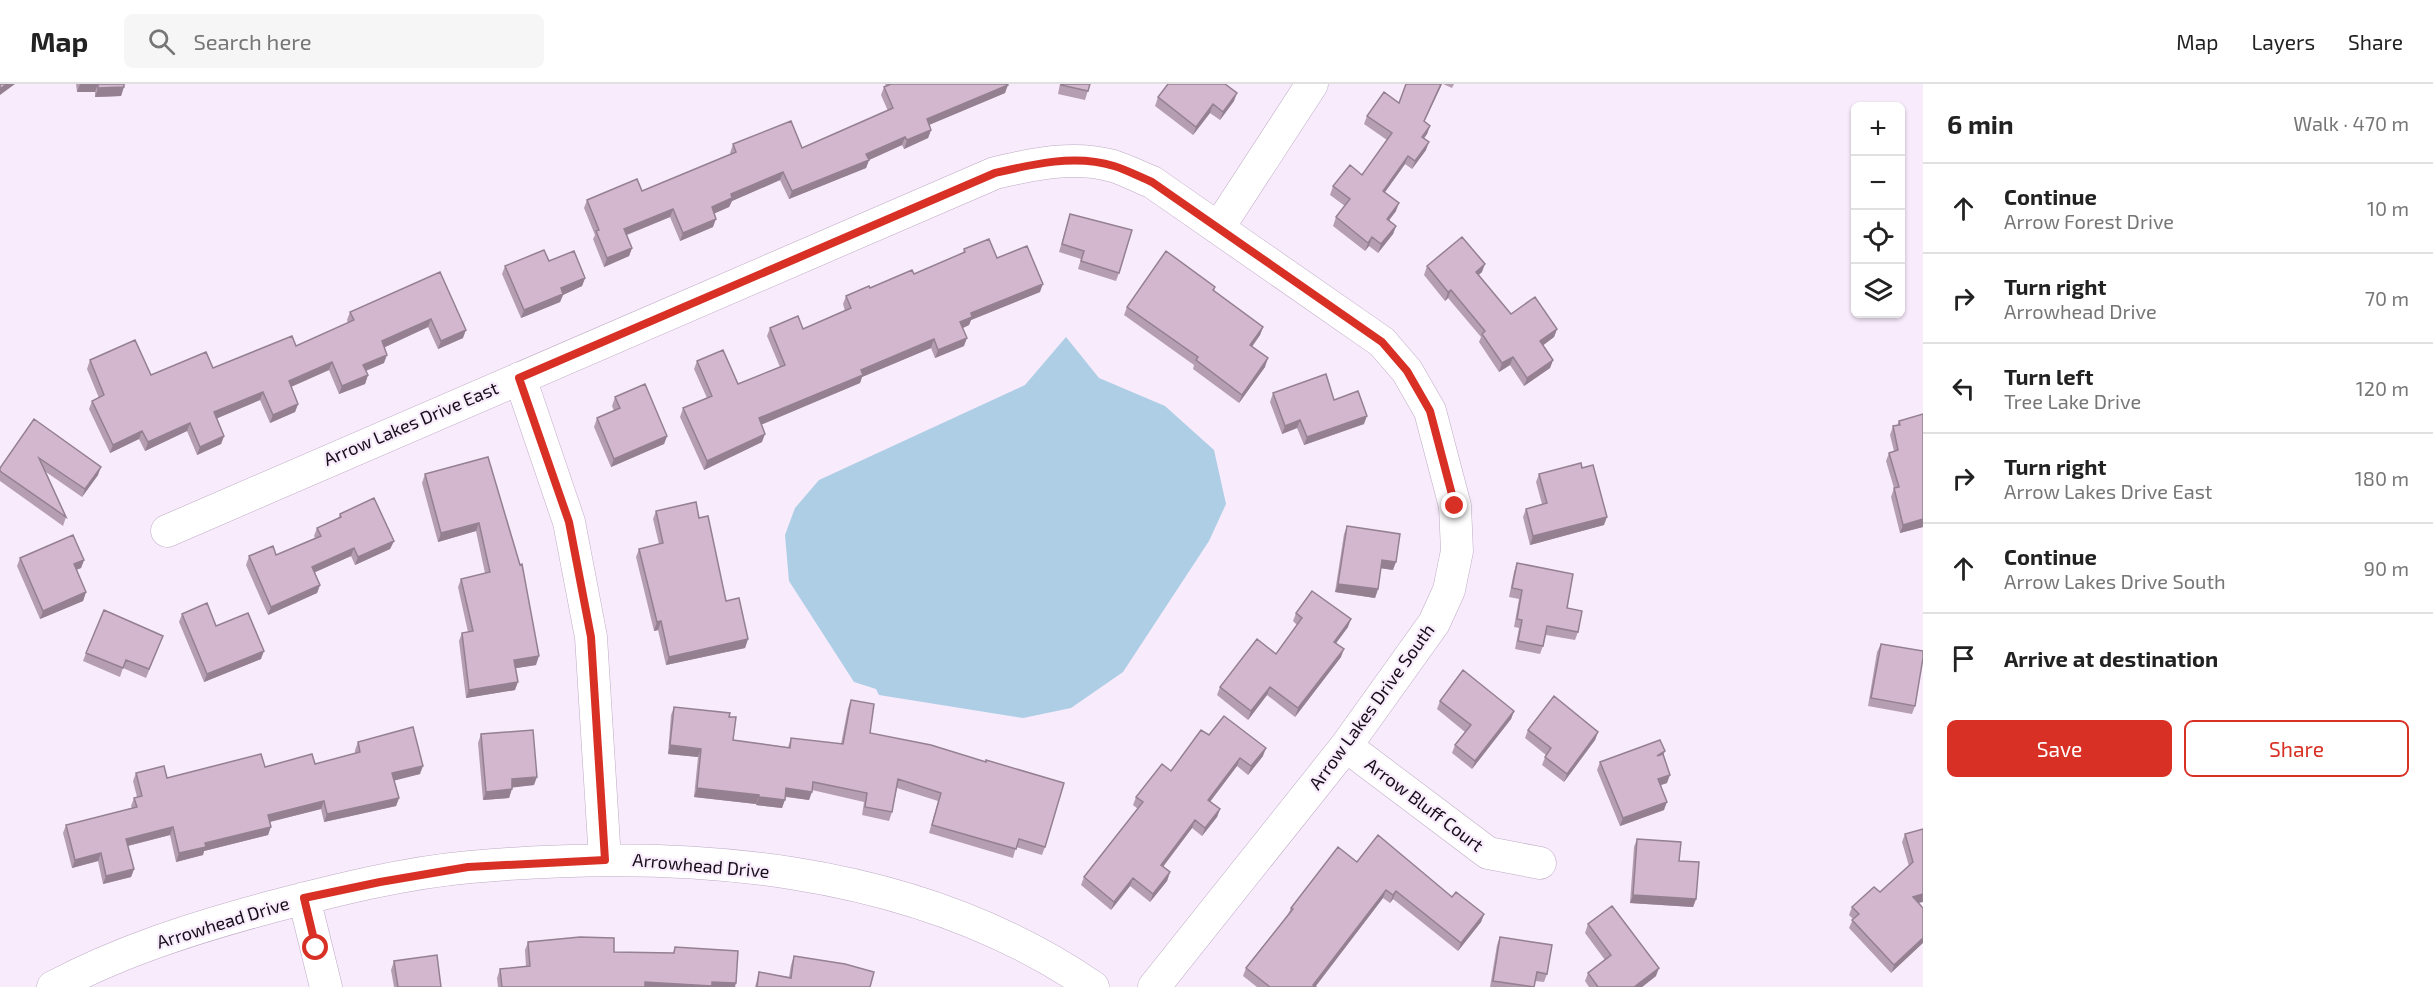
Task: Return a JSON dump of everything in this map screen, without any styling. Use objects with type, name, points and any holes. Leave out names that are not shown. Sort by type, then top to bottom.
[{"type":"street","points":[[1220,227],[1312,84]]},
{"type":"street","name":"Arrow Lakes Drive East","points":[[167,531],[995,173],[1029,165],[1071,160],[1112,166],[1152,182],[1220,227]]},
{"type":"street","name":"Arrow Lakes Drive South","points":[[1154,987],[1346,746],[1434,623],[1449,590],[1457,551],[1455,506],[1430,411],[1407,371],[1382,342],[1220,227]]},
{"type":"street","points":[[519,378],[569,522],[591,637],[605,860]]},
{"type":"street","name":"Arrow Bluff Court","points":[[1346,746],[1488,853],[1540,863]]},
{"type":"street","name":"Arrowhead Drive","points":[[53,987],[81,972],[185,930],[304,898],[468,867],[605,860],[748,867],[872,888],[988,927],[1058,963],[1093,987]]},
{"type":"street","points":[[304,898],[326,987]]},
{"type":"water","points":[[1066,337],[1099,378],[1165,406],[1214,450],[1226,504],[1209,541],[1123,672],[1071,708],[1023,718],[879,695],[876,689],[854,682],[789,581],[785,535],[795,508],[819,480],[1025,385]]},
{"type":"building","points":[[98,84],[124,84],[124,87],[98,88]]},
{"type":"building","points":[[891,84],[1008,85],[927,119],[931,130],[907,140],[905,137],[866,154],[869,160],[792,191],[783,172],[731,194],[732,198],[712,207],[716,219],[683,233],[673,209],[624,229],[632,248],[607,258],[587,200],[637,179],[642,191],[736,152],[733,144],[791,121],[802,148],[893,108],[884,87]]},
{"type":"building","points":[[1061,84],[1090,84],[1088,91]]},
{"type":"building","points":[[1168,84],[1225,84],[1237,93],[1223,112],[1213,104],[1196,127],[1158,97]]},
{"type":"building","points":[[1406,84],[1441,84],[1424,121],[1430,126],[1422,137],[1429,142],[1415,161],[1408,156],[1383,191],[1399,203],[1387,219],[1396,226],[1381,244],[1372,237],[1368,243],[1336,217],[1350,199],[1333,186],[1350,165],[1362,175],[1392,133],[1367,116],[1384,92],[1399,103]]},
{"type":"building","points":[[1070,214],[1132,230],[1119,273],[1081,261],[1084,251],[1062,244]]},
{"type":"building","points":[[1462,237],[1485,264],[1476,272],[1511,314],[1535,297],[1557,329],[1540,341],[1553,360],[1527,378],[1513,357],[1502,363],[1482,334],[1485,331],[1451,290],[1448,292],[1427,266]]},
{"type":"building","points":[[989,239],[997,258],[1027,246],[1043,284],[971,313],[972,317],[960,322],[967,338],[938,350],[934,339],[861,370],[863,375],[759,418],[765,434],[707,461],[683,408],[712,396],[697,361],[723,350],[738,384],[785,365],[770,328],[798,316],[803,329],[851,308],[846,296],[912,270],[914,274]]},
{"type":"building","points":[[544,250],[549,261],[574,251],[585,278],[561,288],[563,294],[524,310],[505,266]]},
{"type":"building","points":[[1166,251],[1215,287],[1213,290],[1263,327],[1250,345],[1268,358],[1242,395],[1196,360],[1198,357],[1127,307]]},
{"type":"building","points":[[440,272],[466,330],[441,341],[431,319],[382,341],[387,355],[363,365],[368,375],[342,386],[332,362],[289,381],[298,404],[273,415],[263,392],[214,412],[224,436],[200,447],[190,423],[148,442],[142,431],[113,445],[92,401],[104,395],[90,360],[135,340],[151,375],[206,352],[213,368],[292,336],[296,346],[354,320],[350,312]]},
{"type":"building","points":[[1326,374],[1334,400],[1358,391],[1367,416],[1307,437],[1300,420],[1285,426],[1273,393]]},
{"type":"building","points":[[645,384],[667,436],[614,459],[597,418],[620,408],[615,397]]},
{"type":"building","points":[[1923,414],[1923,519],[1903,525],[1894,488],[1899,487],[1889,453],[1898,450],[1893,426],[1900,425],[1899,421]]},
{"type":"building","points":[[34,419],[101,467],[85,489],[39,458],[66,517],[0,471]]},
{"type":"building","points":[[488,457],[520,565],[522,564],[539,656],[514,660],[518,682],[469,690],[462,633],[473,631],[461,579],[490,572],[479,523],[441,533],[425,474]]},
{"type":"building","points":[[1581,463],[1582,468],[1593,465],[1607,517],[1533,536],[1526,509],[1547,503],[1539,474]]},
{"type":"building","points":[[374,498],[394,541],[358,557],[354,548],[312,567],[320,585],[271,607],[249,556],[273,546],[276,555],[321,536],[317,528]]},
{"type":"building","points":[[696,502],[699,518],[708,516],[726,601],[739,598],[748,639],[669,657],[661,621],[657,622],[639,549],[663,543],[656,511]]},
{"type":"building","points":[[1347,526],[1400,534],[1396,562],[1382,560],[1378,589],[1338,584]]},
{"type":"building","points":[[73,535],[84,560],[74,564],[86,592],[43,611],[20,558]]},
{"type":"building","points":[[1517,563],[1573,574],[1567,608],[1582,611],[1578,632],[1547,626],[1543,646],[1518,641],[1522,620],[1517,619],[1522,590],[1512,588]]},
{"type":"building","points":[[1312,591],[1351,619],[1334,642],[1344,649],[1298,708],[1270,687],[1251,711],[1220,687],[1257,639],[1276,654],[1302,618],[1296,613]]},
{"type":"building","points":[[207,603],[216,626],[248,613],[264,651],[207,674],[182,614]]},
{"type":"building","points":[[104,610],[163,636],[149,669],[126,660],[123,668],[86,653]]},
{"type":"building","points":[[1881,644],[1923,651],[1915,706],[1871,698]]},
{"type":"building","points":[[1463,670],[1514,711],[1475,761],[1455,745],[1471,725],[1440,701]]},
{"type":"building","points":[[1554,696],[1598,732],[1567,774],[1545,757],[1551,748],[1528,730]]},
{"type":"building","points":[[851,700],[874,704],[870,733],[931,745],[1064,783],[1045,847],[1019,839],[1016,849],[932,825],[941,793],[898,779],[892,812],[865,807],[867,793],[813,782],[812,792],[786,788],[785,800],[697,788],[701,749],[670,745],[674,707],[730,713],[729,717],[736,717],[733,740],[790,748],[791,738],[843,744]]},
{"type":"building","points":[[1224,716],[1266,748],[1251,766],[1240,758],[1208,800],[1220,809],[1205,828],[1195,820],[1161,865],[1170,872],[1153,894],[1133,878],[1114,902],[1084,877],[1143,802],[1136,797],[1162,764],[1171,771],[1201,730],[1209,735]]},
{"type":"building","points":[[413,727],[423,766],[392,773],[399,798],[327,814],[324,801],[268,815],[271,827],[205,843],[206,847],[179,853],[173,827],[126,839],[134,869],[106,876],[101,853],[75,860],[66,825],[137,807],[134,798],[142,796],[136,773],[164,766],[167,778],[261,754],[265,767],[312,754],[315,764],[360,752],[358,742]]},
{"type":"building","points":[[533,730],[537,777],[512,779],[512,789],[486,792],[481,734]]},
{"type":"building","points":[[1660,740],[1665,751],[1657,756],[1663,754],[1670,775],[1658,779],[1667,802],[1623,818],[1600,762]]},
{"type":"building","points":[[1923,829],[1923,894],[1913,897],[1923,908],[1923,938],[1894,965],[1852,920],[1859,914],[1852,907],[1874,887],[1880,892],[1913,862],[1905,834]]},
{"type":"building","points":[[1378,835],[1452,897],[1456,892],[1484,914],[1461,943],[1396,891],[1393,895],[1386,890],[1313,985],[1316,987],[1270,987],[1246,968],[1338,847],[1357,862]]},
{"type":"building","points":[[1637,839],[1681,842],[1679,861],[1699,862],[1696,899],[1633,895]]},
{"type":"building","points":[[1612,906],[1659,968],[1634,987],[1598,987],[1588,973],[1611,955],[1588,924]]},
{"type":"building","points":[[580,937],[614,938],[614,952],[674,953],[675,947],[738,951],[736,983],[712,982],[712,986],[645,982],[645,987],[502,987],[500,969],[530,966],[528,942]]},
{"type":"building","points":[[1500,937],[1552,945],[1547,974],[1537,972],[1534,987],[1493,981]]},
{"type":"building","points":[[437,955],[441,987],[398,987],[394,961]]},
{"type":"building","points":[[794,956],[845,964],[874,972],[870,987],[757,987],[759,972],[791,978]]},
{"type":"route","points":[[316,948],[304,898],[468,867],[605,860],[591,637],[569,522],[519,378],[995,173],[1029,165],[1071,160],[1112,166],[1152,182],[1220,227],[1382,342],[1407,371],[1430,411],[1455,506]]}]
